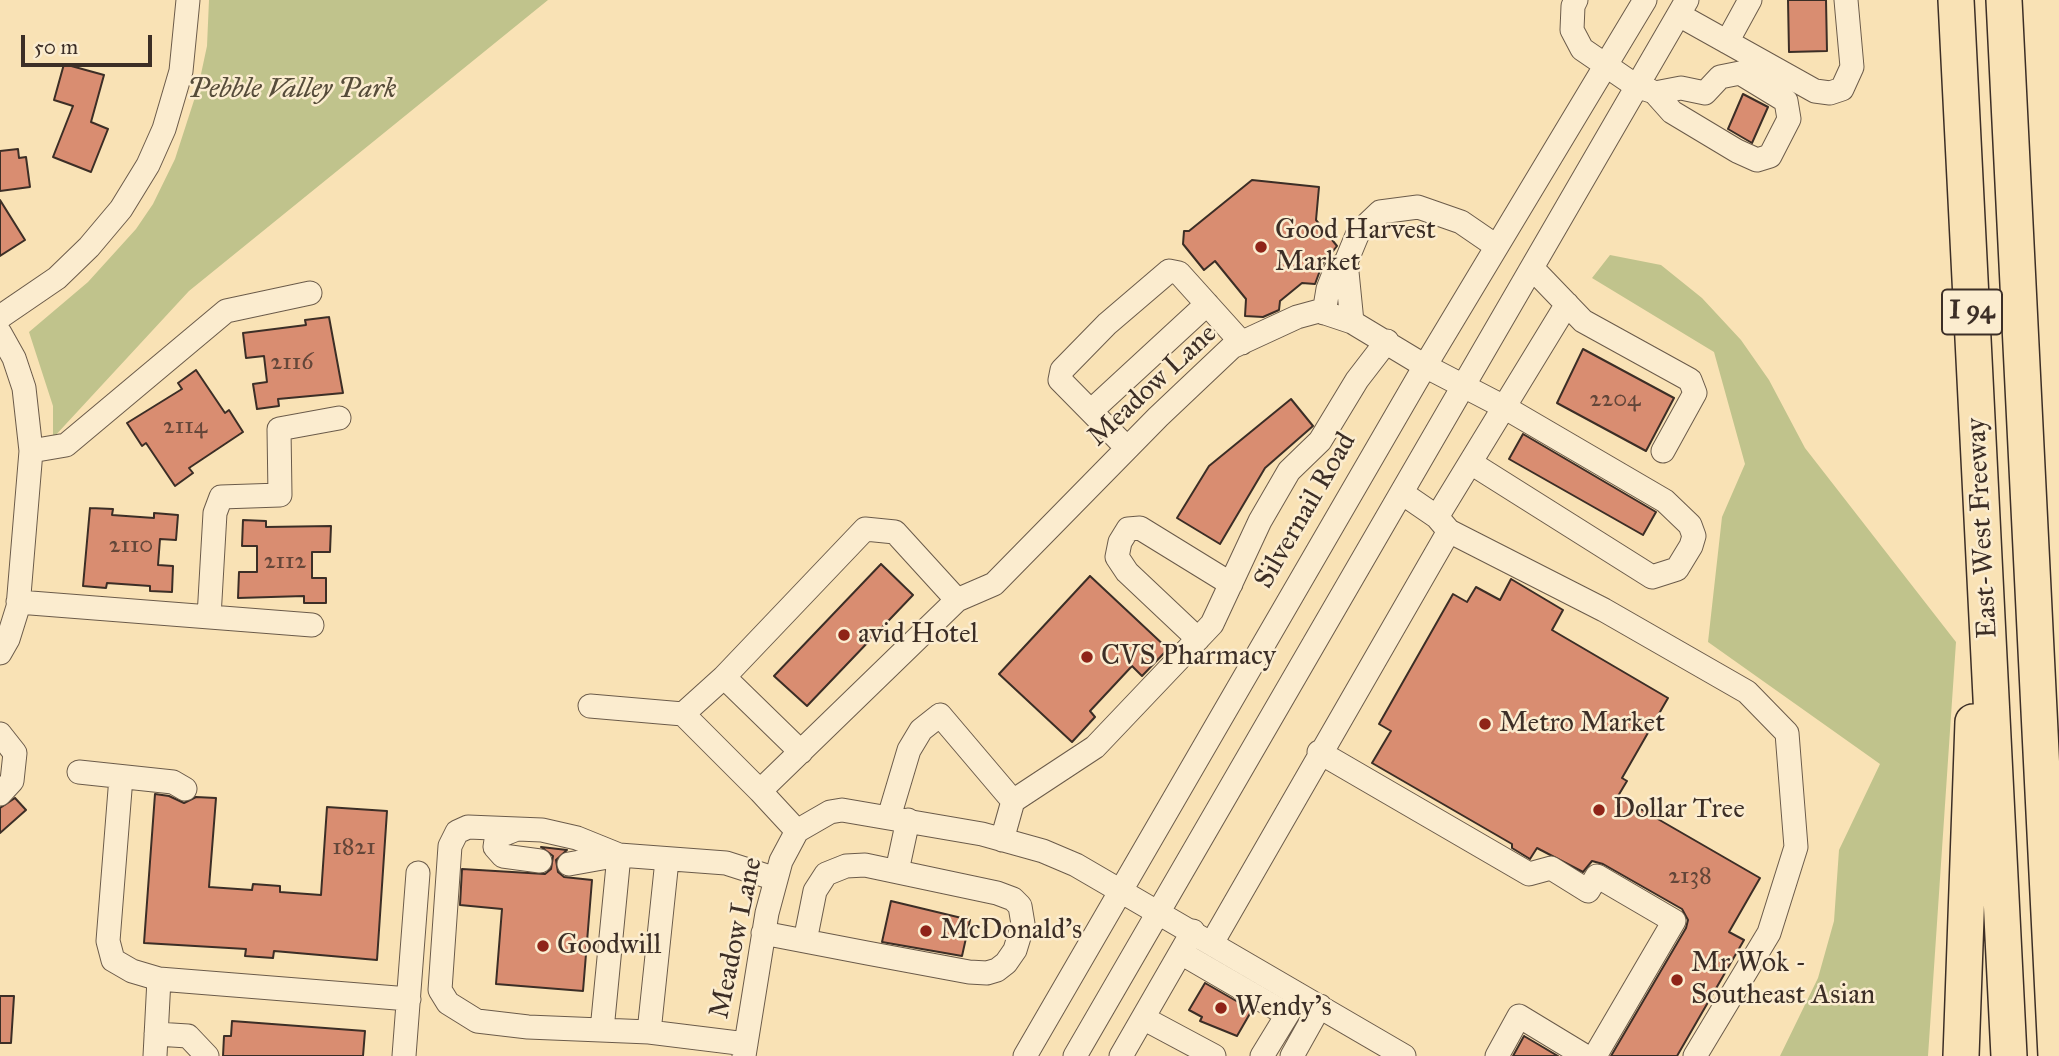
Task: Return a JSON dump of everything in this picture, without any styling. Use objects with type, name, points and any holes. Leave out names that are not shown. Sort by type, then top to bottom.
[{"type":"highway","name":"East-West Freeway","points":[[1956,0],[2009,1056]]},
{"type":"highway","name":"East-West Freeway","points":[[2004,0],[2056,1056]]},
{"type":"highway","points":[[2010,121],[2027,246],[2059,632]]},
{"type":"highway","points":[[1961,1056],[1972,729],[1988,625]]},
{"type":"street","points":[[0,317],[57,278],[89,247],[121,209],[148,165],[164,129],[181,71],[188,0]]},
{"type":"street","points":[[1576,0],[1573,6],[1572,30],[1582,49],[1646,89],[1672,112],[1757,160],[1770,156],[1788,119],[1786,102],[1740,74],[1720,77],[1704,93],[1681,88],[1646,89]]},
{"type":"street","name":"Silvernail Road","points":[[1025,1056],[1425,366],[1645,0]]},
{"type":"street","points":[[1727,42],[1750,0]]},
{"type":"street","points":[[1075,1056],[1532,268],[1646,89],[1683,8],[1727,42],[1815,91],[1830,93],[1842,89],[1852,67],[1846,0]]},
{"type":"street","points":[[1352,322],[1346,262],[1358,233],[1370,218],[1380,212],[1418,207],[1461,222],[1496,246]]},
{"type":"street","points":[[1324,313],[1328,289],[1335,271],[1346,262]]},
{"type":"street","points":[[1532,268],[1583,321],[1690,380],[1695,393],[1663,451]]},
{"type":"street","points":[[1127,448],[1059,380],[1062,370],[1107,324],[1169,271],[1179,273],[1242,343]]},
{"type":"street","points":[[30,451],[66,445],[226,311],[310,293]]},
{"type":"street","points":[[1091,411],[1207,304]]},
{"type":"street","points":[[1121,1056],[1181,953],[1202,937],[1319,752],[1443,524],[1471,463],[1567,304]]},
{"type":"street","name":"Meadow Lane","points":[[957,600],[994,584],[1127,448],[1232,347],[1297,317],[1318,311],[1352,322],[1387,341],[1425,366],[1504,407],[1665,501],[1685,518],[1694,536],[1686,558],[1677,569],[1652,577],[1471,463]]},
{"type":"street","points":[[0,333],[14,358],[24,388],[30,451],[18,603],[12,631],[0,653]]},
{"type":"street","points":[[1002,840],[1013,801],[1095,747],[1212,624],[1260,521],[1289,471],[1320,441],[1357,380],[1387,341]]},
{"type":"street","points":[[209,617],[215,513],[221,496],[280,495],[279,429],[339,418]]},
{"type":"street","points":[[1402,493],[1443,524],[1604,610],[1747,692],[1787,733],[1796,847],[1769,933],[1695,1056]]},
{"type":"street","points":[[1198,639],[1127,572],[1118,557],[1120,542],[1128,529],[1140,528],[1230,584]]},
{"type":"street","points":[[683,715],[724,677],[865,529],[895,532],[957,600],[760,791]]},
{"type":"street","points":[[18,603],[312,625]]},
{"type":"street","points":[[724,677],[801,752]]},
{"type":"street","points":[[590,706],[683,715],[797,831]]},
{"type":"street","points":[[897,872],[899,818],[909,750],[921,730],[940,715],[1013,801]]},
{"type":"street","points":[[0,734],[15,753],[12,781],[0,794]]},
{"type":"street","points":[[1319,752],[1529,874],[1552,868],[1588,891],[1597,876],[1674,921],[1595,1056]]},
{"type":"street","points":[[79,772],[173,782],[185,789]]},
{"type":"street","points":[[121,777],[108,941],[113,960],[132,971],[159,979],[409,999]]},
{"type":"street","name":"Meadow Lane","points":[[745,1050],[764,933],[776,879],[788,844],[797,831],[830,812],[842,810],[899,818]]},
{"type":"street","points":[[899,818],[1002,840],[1065,860],[1159,911],[1405,1056]]},
{"type":"street","points":[[745,1050],[649,1032],[528,1027],[477,1021],[448,1003],[440,990],[450,846],[457,832],[467,827],[542,830],[577,838],[619,855],[726,863],[776,879]]},
{"type":"street","points":[[503,856],[495,847],[496,840],[517,829]]},
{"type":"street","points":[[449,862],[459,848],[471,842],[503,856],[540,861]]},
{"type":"street","points":[[569,864],[619,855]]},
{"type":"street","points":[[602,1030],[619,855]]},
{"type":"street","points":[[649,1032],[667,860]]},
{"type":"street","points":[[764,933],[805,941],[969,972],[997,970],[1006,963],[1022,932],[1020,906],[1013,900],[897,872],[865,865],[846,866],[826,874],[815,891],[805,941]]},
{"type":"street","points":[[404,1056],[418,873]]},
{"type":"street","points":[[1181,953],[1286,1014]]},
{"type":"street","points":[[159,979],[155,1045],[188,1037],[207,1056]]},
{"type":"street","points":[[1262,1056],[1286,1014],[1310,1000]]},
{"type":"street","points":[[1292,1056],[1310,1000]]},
{"type":"street","points":[[1143,1017],[1214,1056]]},
{"type":"street","points":[[1497,1056],[1519,1017],[1585,1056]]},
{"type":"green space","name":"Pebble Valley Park","points":[[209,0],[548,0],[189,291],[53,438],[53,406],[29,332],[88,282],[136,229],[153,204],[175,159],[198,88],[207,46]]},
{"type":"green space","points":[[1610,255],[1661,265],[1702,298],[1741,340],[1769,380],[1805,448],[1956,642],[1928,1056],[1780,1056],[1818,978],[1834,921],[1839,850],[1880,764],[1708,642],[1722,517],[1745,464],[1714,352],[1592,278]]},
{"type":"building","points":[[1788,0],[1826,0],[1827,51],[1789,52]]},
{"type":"building","points":[[64,64],[104,75],[91,122],[108,129],[91,172],[53,157],[73,106],[54,100]]},
{"type":"building","points":[[1743,94],[1768,107],[1752,143],[1728,129]]},
{"type":"building","points":[[18,149],[19,158],[26,157],[30,187],[0,191],[0,151]]},
{"type":"building","name":"Good Harvest Market","points":[[1252,180],[1319,187],[1316,220],[1337,246],[1322,265],[1315,284],[1302,283],[1280,301],[1279,310],[1263,317],[1245,316],[1246,299],[1215,261],[1204,270],[1183,244],[1184,231],[1189,231]]},
{"type":"building","points":[[0,200],[25,240],[0,256]]},
{"type":"building","points":[[329,317],[343,393],[278,399],[279,406],[257,409],[253,384],[267,382],[264,356],[246,358],[243,333],[306,325],[305,320]]},
{"type":"building","points":[[1583,349],[1674,398],[1646,451],[1557,403]]},
{"type":"building","points":[[196,370],[225,413],[229,410],[243,432],[189,468],[193,473],[175,486],[146,443],[142,446],[127,423],[182,389],[178,383]]},
{"type":"building","points":[[1291,399],[1313,426],[1265,468],[1220,544],[1177,518],[1209,466]]},
{"type":"building","points":[[1523,434],[1656,512],[1643,535],[1509,459]]},
{"type":"building","points":[[90,508],[113,509],[112,515],[154,518],[154,513],[178,515],[176,540],[160,539],[158,565],[173,566],[172,592],[150,591],[150,586],[107,583],[106,588],[83,586]]},
{"type":"building","points":[[243,520],[266,521],[266,527],[331,526],[330,552],[312,552],[312,578],[326,578],[326,603],[304,603],[304,596],[238,598],[239,572],[257,572],[257,546],[242,546]]},
{"type":"building","name":"avid Hotel","points":[[881,564],[913,595],[807,706],[774,676]]},
{"type":"building","name":"CVS Pharmacy","points":[[1090,576],[1168,649],[1142,676],[1132,666],[1090,711],[1095,717],[1072,742],[999,674]]},
{"type":"building","points":[[1511,579],[1563,610],[1552,630],[1668,698],[1622,778],[1627,781],[1618,796],[1760,878],[1729,932],[1744,940],[1677,1056],[1611,1056],[1686,928],[1688,920],[1682,909],[1603,864],[1592,861],[1583,872],[1537,848],[1530,859],[1512,848],[1512,844],[1372,763],[1391,731],[1379,724],[1453,594],[1467,602],[1476,587],[1500,600]]},
{"type":"building","points":[[155,794],[169,796],[184,803],[196,797],[216,798],[209,887],[252,890],[253,884],[280,886],[280,892],[321,895],[327,807],[387,811],[377,960],[274,951],[273,958],[245,956],[246,949],[144,943]]},
{"type":"building","points":[[15,798],[26,810],[0,833],[0,808]]},
{"type":"building","name":"Goodwill","points":[[541,847],[567,850],[556,860],[558,872],[564,877],[592,880],[583,991],[496,984],[502,909],[460,905],[462,869],[545,874],[551,869],[553,856]]},
{"type":"building","name":"McDonald's","points":[[891,901],[970,920],[962,956],[882,942]]},
{"type":"building","name":"Wendy's","points":[[1205,983],[1252,1010],[1237,1036],[1200,1021],[1202,1017],[1189,1010]]},
{"type":"building","points":[[0,996],[14,996],[11,1043],[0,1043]]},
{"type":"building","points":[[232,1021],[365,1031],[363,1056],[223,1056],[224,1036],[231,1036]]},
{"type":"building","points":[[1524,1036],[1558,1056],[1513,1056]]},
{"type":"place","name":"Good Harvest Market","points":[[1261,247]]},
{"type":"place","name":"avid Hotel","points":[[844,635]]},
{"type":"place","name":"CVS Pharmacy","points":[[1087,657]]},
{"type":"place","name":"Metro Market","points":[[1485,724]]},
{"type":"place","name":"Dollar Tree","points":[[1599,810]]},
{"type":"place","name":"McDonald's","points":[[926,931]]},
{"type":"place","name":"Goodwill","points":[[543,946]]},
{"type":"place","name":"Mr Wok - Southeast Asian","points":[[1677,980]]},
{"type":"place","name":"Wendy's","points":[[1221,1008]]}]
